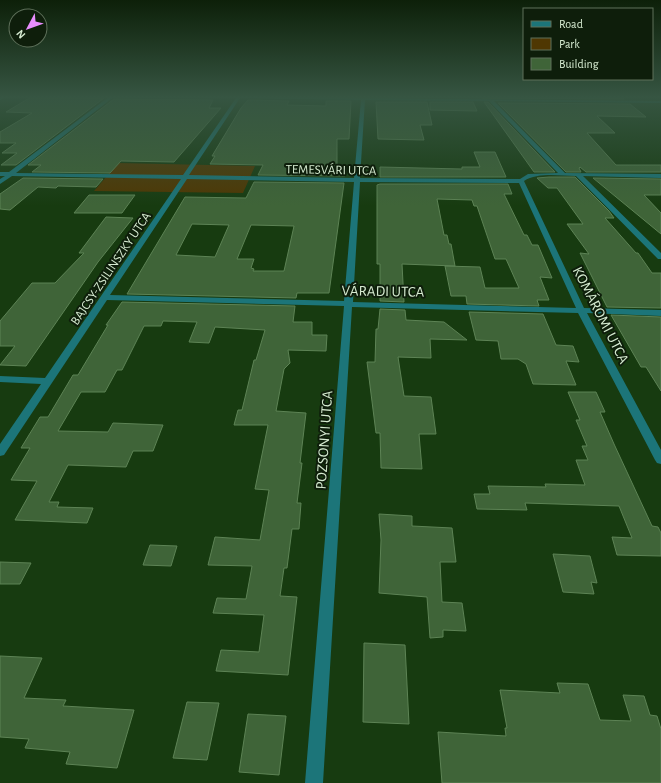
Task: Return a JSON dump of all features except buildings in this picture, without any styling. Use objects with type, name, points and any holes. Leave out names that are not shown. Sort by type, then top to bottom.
[{"type":"street","points":[[0,182],[65,133]]},
{"type":"street","name":"BAJCSY-ZSILINSZKY UTCA","points":[[0,452],[215,133]]},
{"type":"street","name":"POZSONYI UTCA","points":[[314,783],[361,133]]},
{"type":"street","points":[[522,133],[563,174]]},
{"type":"street","name":"TEMESVÁRI UTCA","points":[[0,174],[357,180],[521,181],[528,176],[563,174],[661,176]]},
{"type":"street","points":[[577,174],[661,257]]},
{"type":"street","name":"KOMÁROMI UTCA","points":[[521,181],[582,310],[661,460]]},
{"type":"street","name":"VÁRADI UTCA","points":[[104,297],[661,313]]},
{"type":"street","points":[[0,379],[48,381]]},
{"type":"green space","points":[[118,163],[255,166],[243,193],[94,191]]}]
